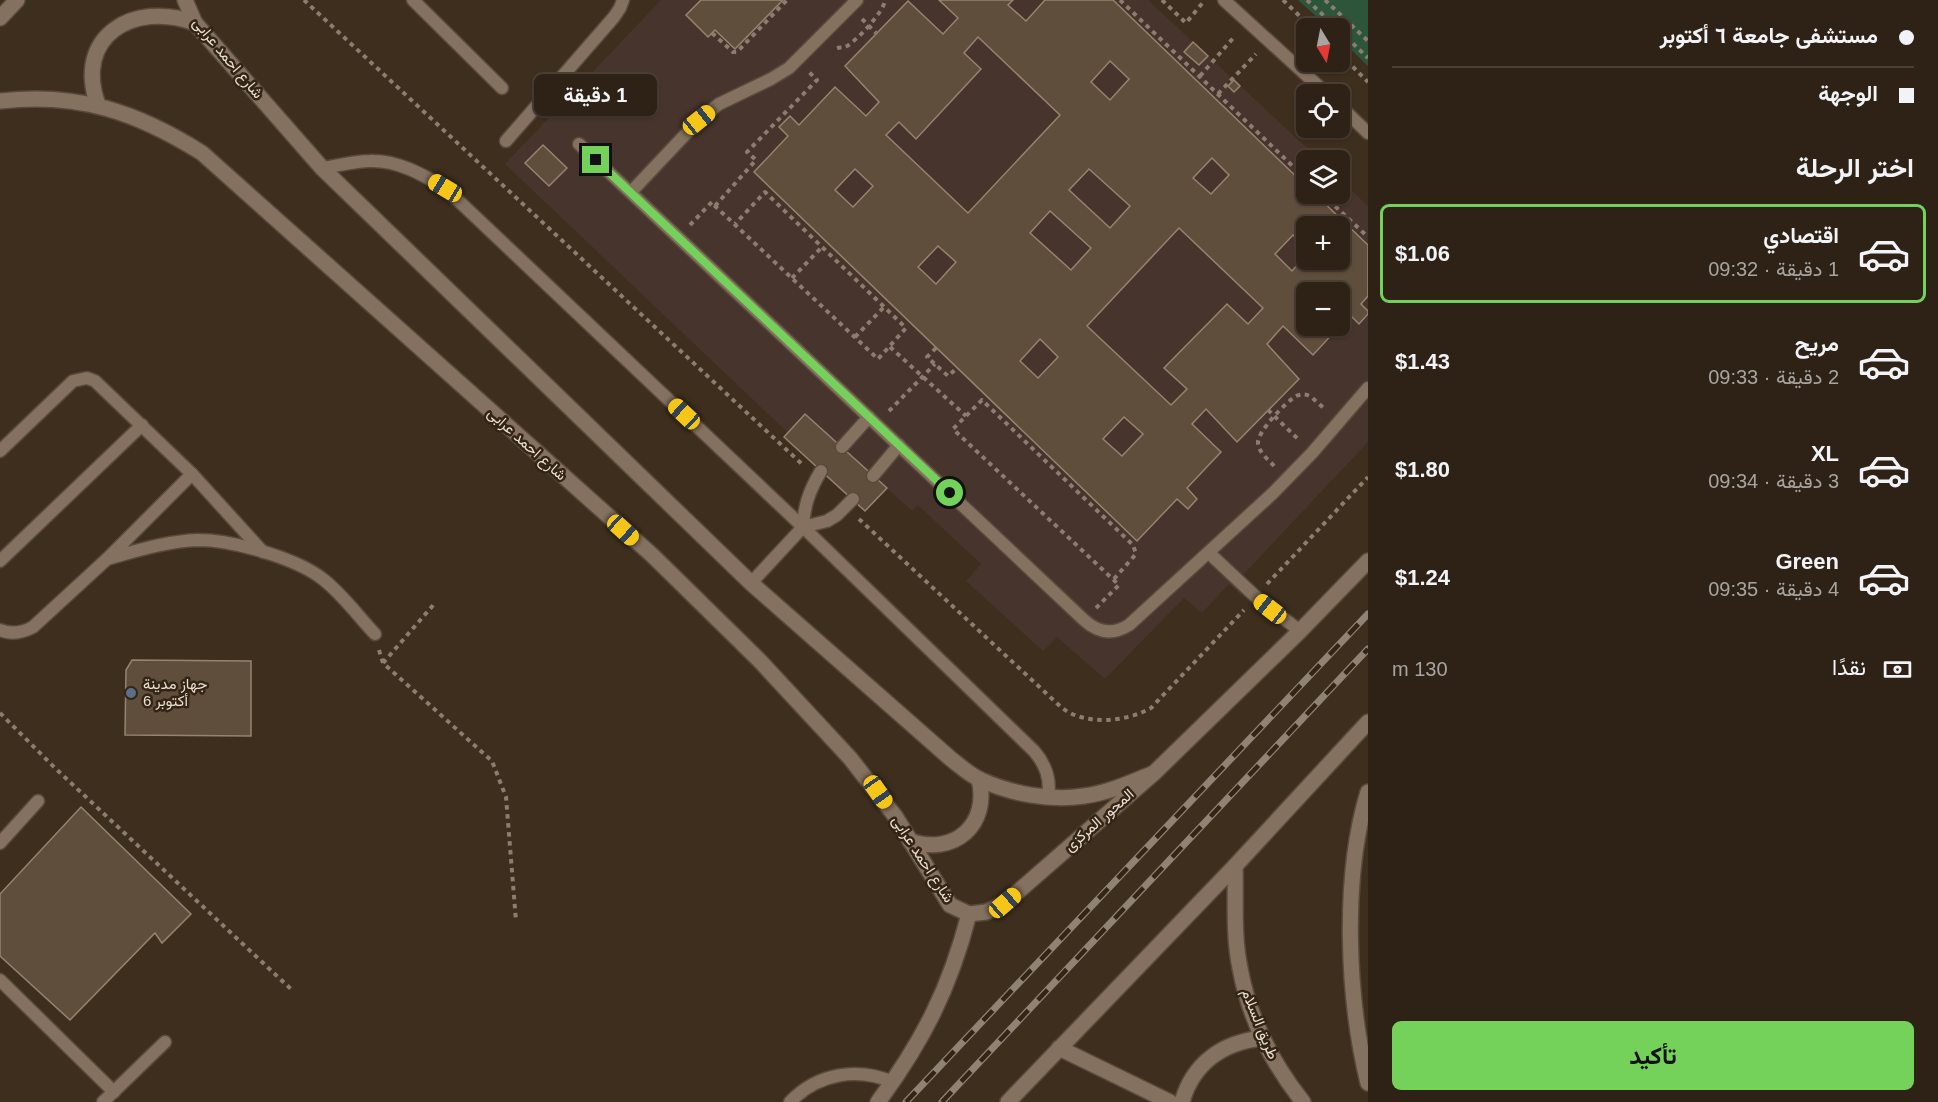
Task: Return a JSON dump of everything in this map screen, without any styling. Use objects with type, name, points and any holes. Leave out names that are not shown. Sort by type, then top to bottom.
[{"type":"main road","points":[[0,18],[17,0]]},
{"type":"main road","name":"شارع احمد عرابى","points":[[184,0],[195,23],[322,168],[751,584],[926,738],[979,779],[1013,792],[1048,798],[1084,796],[1119,787],[1154,773]]},
{"type":"main road","points":[[98,105],[90,77],[92,63],[96,49],[114,26],[126,17],[154,10],[183,15],[195,23]]},
{"type":"main road","name":"شارع احمد عرابى","points":[[0,101],[21,98],[60,99],[98,105],[135,117],[170,133],[202,153],[644,548],[706,607],[760,661],[850,758],[878,792],[950,905],[969,914]]},
{"type":"main road","name":"المحور المركزى","points":[[969,914],[986,912],[1005,903],[1154,773],[1300,632],[1368,561]]},
{"type":"main road","points":[[1008,1102],[1235,866],[1368,722]]},
{"type":"main road","points":[[910,841],[933,846],[956,840],[965,833],[973,824],[981,802],[982,791],[979,779]]},
{"type":"main road","points":[[1368,792],[1362,813],[1355,861],[1351,956],[1355,1004],[1368,1083]]},
{"type":"main road","name":"طريق السلام","points":[[1235,866],[1239,967],[1249,1003],[1263,1038],[1282,1073],[1303,1102]]},
{"type":"main road","points":[[878,1102],[911,1056],[940,1002],[958,954],[969,914]]},
{"type":"main road","points":[[1182,1102],[1191,1080],[1209,1058],[1221,1049],[1234,1044],[1263,1038]]},
{"type":"main road","points":[[1059,1048],[1170,1102]]},
{"type":"lane","points":[[413,0],[502,88]]},
{"type":"lane","points":[[506,141],[614,17],[623,0]]},
{"type":"lane","points":[[631,192],[709,111],[742,92],[781,74],[798,61],[857,0]]},
{"type":"lane","points":[[1224,0],[1316,84]]},
{"type":"lane","points":[[1350,116],[1368,133]]},
{"type":"lane","points":[[579,144],[1090,626],[1106,632],[1122,629],[1209,553],[1287,480],[1368,388]]},
{"type":"lane","points":[[322,168],[370,161],[389,163],[425,176],[445,188],[803,527],[1034,751],[1048,777],[1048,798]]},
{"type":"lane","points":[[0,451],[72,381],[87,378],[102,386],[192,474],[263,552]]},
{"type":"lane","points":[[842,447],[873,420]]},
{"type":"lane","points":[[0,561],[142,425]]},
{"type":"lane","points":[[873,476],[899,445]]},
{"type":"lane","points":[[0,630],[14,633],[24,632],[33,627],[107,559],[192,474]]},
{"type":"lane","points":[[803,527],[806,501],[819,475]]},
{"type":"lane","points":[[751,584],[803,527],[826,521],[837,515],[853,499]]},
{"type":"lane","points":[[107,559],[152,546],[198,540],[263,552],[286,559],[324,580],[375,634]]},
{"type":"lane","points":[[1209,553],[1256,597],[1300,632]]},
{"type":"lane","points":[[0,843],[38,801]]},
{"type":"lane","points":[[0,980],[114,1092]]},
{"type":"lane","points":[[103,1102],[165,1042]]},
{"type":"lane","points":[[790,1102],[818,1081],[848,1073],[879,1076],[893,1082]]},
{"type":"path","points":[[304,0],[819,475]]},
{"type":"path","points":[[712,33],[733,52],[737,52],[787,0]]},
{"type":"path","points":[[833,47],[841,48],[848,45],[881,12],[885,0]]},
{"type":"path","points":[[1120,0],[1296,168]]},
{"type":"path","points":[[1162,0],[1186,23],[1205,0]]},
{"type":"path","points":[[1282,0],[1301,18]]},
{"type":"path","points":[[1307,0],[1326,18]]},
{"type":"path","points":[[1325,0],[1368,41]]},
{"type":"path","points":[[1200,76],[1248,22]]},
{"type":"path","points":[[868,25],[876,33]]},
{"type":"path","points":[[1218,94],[1269,41]]},
{"type":"path","points":[[1350,41],[1368,58]]},
{"type":"path","points":[[715,206],[756,160],[747,152],[817,80],[798,61]]},
{"type":"path","points":[[1350,64],[1368,82]]},
{"type":"path","points":[[679,237],[712,202],[715,206],[878,359],[906,328],[765,192],[735,224]]},
{"type":"path","points":[[1333,204],[1368,237]]},
{"type":"path","points":[[792,278],[822,247]]},
{"type":"path","points":[[855,337],[884,307]]},
{"type":"path","points":[[890,347],[966,416]]},
{"type":"path","points":[[936,348],[927,357],[948,376],[957,368]]},
{"type":"path","points":[[873,420],[935,364]]},
{"type":"path","points":[[1260,451],[1258,436],[1295,397],[1306,394],[1313,398]]},
{"type":"path","points":[[1084,620],[1119,585],[1113,580],[953,429],[982,400],[1133,545],[1136,554],[1113,580]]},
{"type":"path","points":[[1268,410],[1286,427]]},
{"type":"path","points":[[383,663],[435,603]]},
{"type":"path","points":[[375,634],[383,663],[492,761],[506,797],[516,921]]},
{"type":"path","points":[[0,713],[293,991]]},
{"type":"shaded area","points":[[661,0],[1148,0],[1309,150],[1296,150],[1296,204],[1350,204],[1350,189],[1368,206],[1368,442],[1243,575],[1254,584],[1242,596],[1229,584],[1202,613],[1184,598],[1105,679],[1057,637],[1043,651],[966,581],[981,564],[918,505],[912,511],[887,488],[865,511],[784,437],[787,432],[505,164]]},
{"type":"green space","points":[[1298,0],[1368,0],[1368,66],[1350,49],[1350,18],[1318,18]]},
{"type":"building","points":[[701,0],[783,0],[735,49],[715,30],[708,37],[686,15]]},
{"type":"building","points":[[939,0],[1013,0],[1008,5],[1026,21],[1045,0],[1113,0],[1296,176],[1296,204],[1325,204],[1338,216],[1296,216],[1296,238],[1293,235],[1275,254],[1292,271],[1296,266],[1296,270],[1350,270],[1350,228],[1368,245],[1368,296],[1361,304],[1368,314],[1359,324],[1350,315],[1350,282],[1296,282],[1296,336],[1331,336],[1313,355],[1283,326],[1267,344],[1299,379],[1237,442],[1206,409],[1192,424],[1221,452],[1187,488],[1197,499],[1188,509],[1177,499],[1137,541],[754,172],[788,136],[779,127],[790,116],[799,125],[835,87],[866,116],[879,102],[845,66],[908,1],[943,34],[958,18]],"holes":[[[978,37],[1060,115],[968,213],[886,135],[899,122],[916,139],[981,69],[964,53]],[[1110,61],[1129,79],[1110,100],[1091,82]],[[1212,158],[1229,175],[1211,194],[1193,178]],[[855,169],[873,186],[853,207],[835,190]],[[1089,169],[1130,206],[1110,228],[1069,190]],[[1050,211],[1091,248],[1071,270],[1030,233]],[[1179,228],[1263,308],[1248,324],[1227,304],[1164,368],[1187,389],[1171,405],[1087,326]],[[938,246],[956,262],[936,284],[918,267]],[[1040,339],[1058,357],[1038,378],[1020,361]],[[1124,417],[1143,434],[1122,456],[1103,439]]]},
{"type":"building","points":[[1193,42],[1208,56],[1199,65],[1184,52]]},
{"type":"building","points":[[1234,80],[1240,86],[1234,92],[1228,86]]},
{"type":"building","points":[[543,145],[567,168],[549,186],[525,163]]},
{"type":"building","points":[[805,414],[887,488],[865,511],[784,437]]},
{"type":"building","points":[[132,660],[251,661],[251,736],[125,735],[126,670]]},
{"type":"building","points":[[81,807],[191,914],[162,943],[155,933],[70,1020],[0,956],[0,894]]},
{"type":"railway","points":[[906,1102],[1368,614]]},
{"type":"railway","points":[[942,1102],[1368,649]]},
{"type":"place","name":"جهاز مدينة 6 أكتوبر","points":[[131,693]]},
{"type":"route","points":[[596,160],[950,493]]}]
